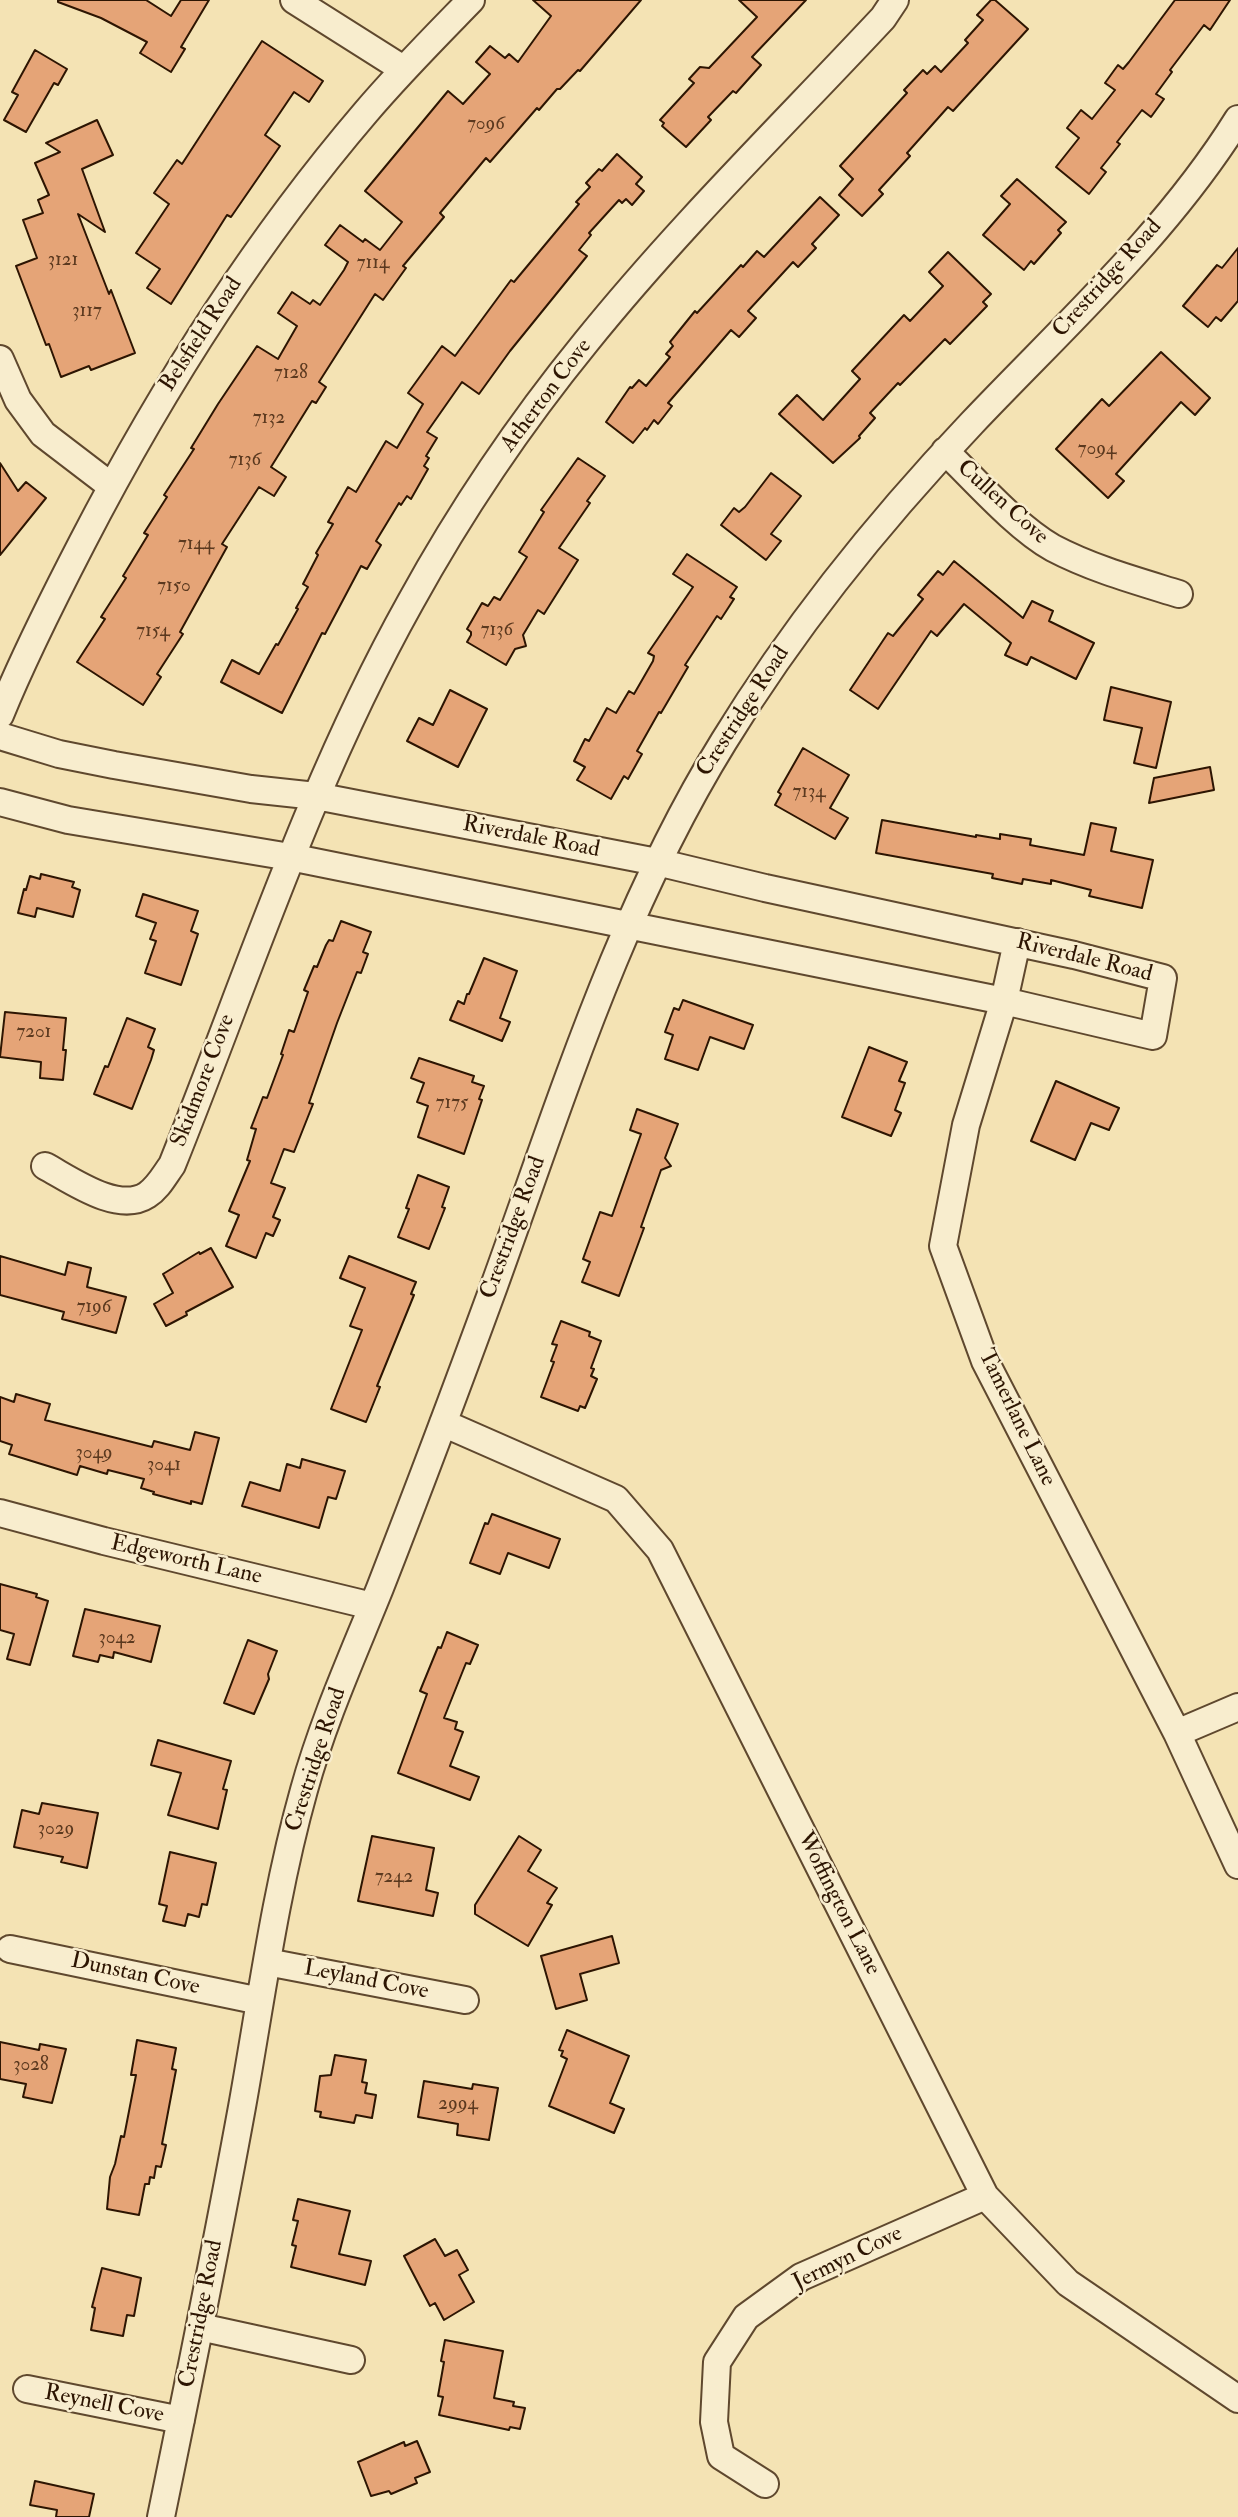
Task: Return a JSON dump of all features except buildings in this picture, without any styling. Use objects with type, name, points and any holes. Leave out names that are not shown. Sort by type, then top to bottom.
[{"type":"street","points":[[294,0],[403,69]]},
{"type":"street","name":"Belsfield Road","points":[[0,715],[47,611],[111,485],[191,349],[247,265],[328,157],[403,69],[471,0]]},
{"type":"street","name":"Atherton Cove","points":[[290,857],[344,731],[410,603],[466,509],[534,411],[587,341],[638,282],[883,18],[895,0]]},
{"type":"street","name":"Crestridge Road","points":[[161,2517],[200,2327],[286,1864],[304,1787],[335,1698],[443,1423],[579,1051],[657,862],[712,761],[775,662],[831,584],[945,452],[1113,276],[1233,137]]},
{"type":"street","points":[[0,359],[18,400],[43,434],[111,485]]},
{"type":"street","name":"Cullen Cove","points":[[945,452],[1007,511],[1052,547],[1101,569],[1179,594]]},
{"type":"street","name":"Riverdale Road","points":[[0,736],[59,754],[114,765],[251,789],[316,796],[657,862],[1017,942],[1164,978],[1153,1036],[1004,1001],[290,857],[68,820],[0,802]]},
{"type":"street","name":"Skidmore Cove","points":[[45,1166],[99,1195],[114,1199],[131,1201],[146,1196],[159,1183],[172,1165],[290,857]]},
{"type":"street","name":"Tamerlane Lane","points":[[1017,942],[1004,1001],[966,1125],[943,1246],[985,1362],[1177,1733],[1238,1865]]},
{"type":"street","name":"Woffington Lane","points":[[443,1423],[616,1499],[660,1550],[985,2196],[1068,2283],[1238,2399]]},
{"type":"street","name":"Edgeworth Lane","points":[[0,1513],[117,1545],[372,1606]]},
{"type":"street","points":[[1177,1733],[1238,1707]]},
{"type":"street","name":"Dunstan Cove","points":[[10,1949],[260,2001]]},
{"type":"street","name":"Leyland Cove","points":[[267,1962],[465,2000]]},
{"type":"street","name":"Jermyn Cove","points":[[765,2484],[721,2456],[714,2422],[717,2362],[746,2317],[801,2277],[985,2196]]},
{"type":"street","points":[[200,2327],[351,2360]]},
{"type":"street","name":"Reynell Cove","points":[[27,2389],[181,2420]]}]
